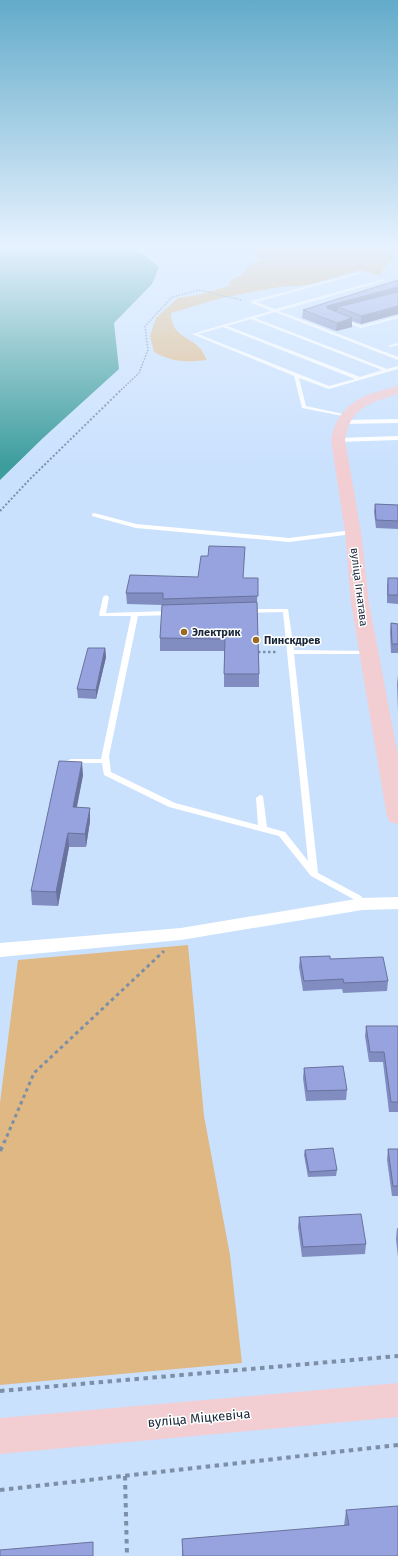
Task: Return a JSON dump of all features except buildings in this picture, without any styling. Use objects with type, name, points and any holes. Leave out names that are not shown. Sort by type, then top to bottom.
[{"type":"street","points":[[344,419],[354,408],[373,398],[398,390]]},
{"type":"street","name":"вуліца Ігнатава","points":[[344,419],[339,430],[338,440],[353,532],[360,603],[398,817]]},
{"type":"street","points":[[0,950],[181,934],[362,904],[398,903]]},
{"type":"street","name":"вуліца Міцкевіча","points":[[0,1436],[398,1400]]},
{"type":"lane","points":[[246,320],[194,334],[329,388],[398,367]]},
{"type":"lane","points":[[256,320],[386,370]]},
{"type":"lane","points":[[297,320],[398,359]]},
{"type":"lane","points":[[342,320],[361,327],[388,320]]},
{"type":"lane","points":[[224,326],[360,379]]},
{"type":"lane","points":[[390,346],[398,344]]},
{"type":"lane","points":[[296,375],[304,407],[344,419],[398,421]]},
{"type":"lane","points":[[338,440],[398,438]]},
{"type":"lane","points":[[94,515],[136,526],[289,540],[353,532]]},
{"type":"lane","points":[[106,597],[102,615],[175,613]]},
{"type":"lane","points":[[239,611],[286,610],[314,874]]},
{"type":"lane","points":[[135,614],[105,756],[107,773],[172,805],[282,834],[314,874],[358,898],[362,904]]},
{"type":"lane","points":[[291,652],[368,652]]},
{"type":"lane","points":[[71,761],[106,761]]},
{"type":"lane","points":[[260,798],[263,829]]},
{"type":"path","points":[[0,512],[30,479],[139,373],[148,350],[145,326],[151,320]]},
{"type":"path","points":[[258,652],[291,652]]},
{"type":"path","points":[[0,1151],[34,1073],[181,934]]},
{"type":"path","points":[[0,1391],[398,1356]]},
{"type":"path","points":[[0,1490],[398,1445]]},
{"type":"path","points":[[125,1476],[127,1556]]},
{"type":"shaded area","points":[[0,320],[117,320],[114,323],[119,369],[43,438],[0,480]]},
{"type":"shaded area","points":[[155,320],[172,320],[177,331],[201,349],[207,360],[180,361],[161,356],[154,352],[150,336]]},
{"type":"shaded area","points":[[188,945],[204,1116],[230,1255],[242,1363],[0,1385],[0,1103],[18,960]]},
{"type":"place","name":"Электрик","points":[[184,632]]},
{"type":"place","name":"Пинскдрев","points":[[256,640]]}]
